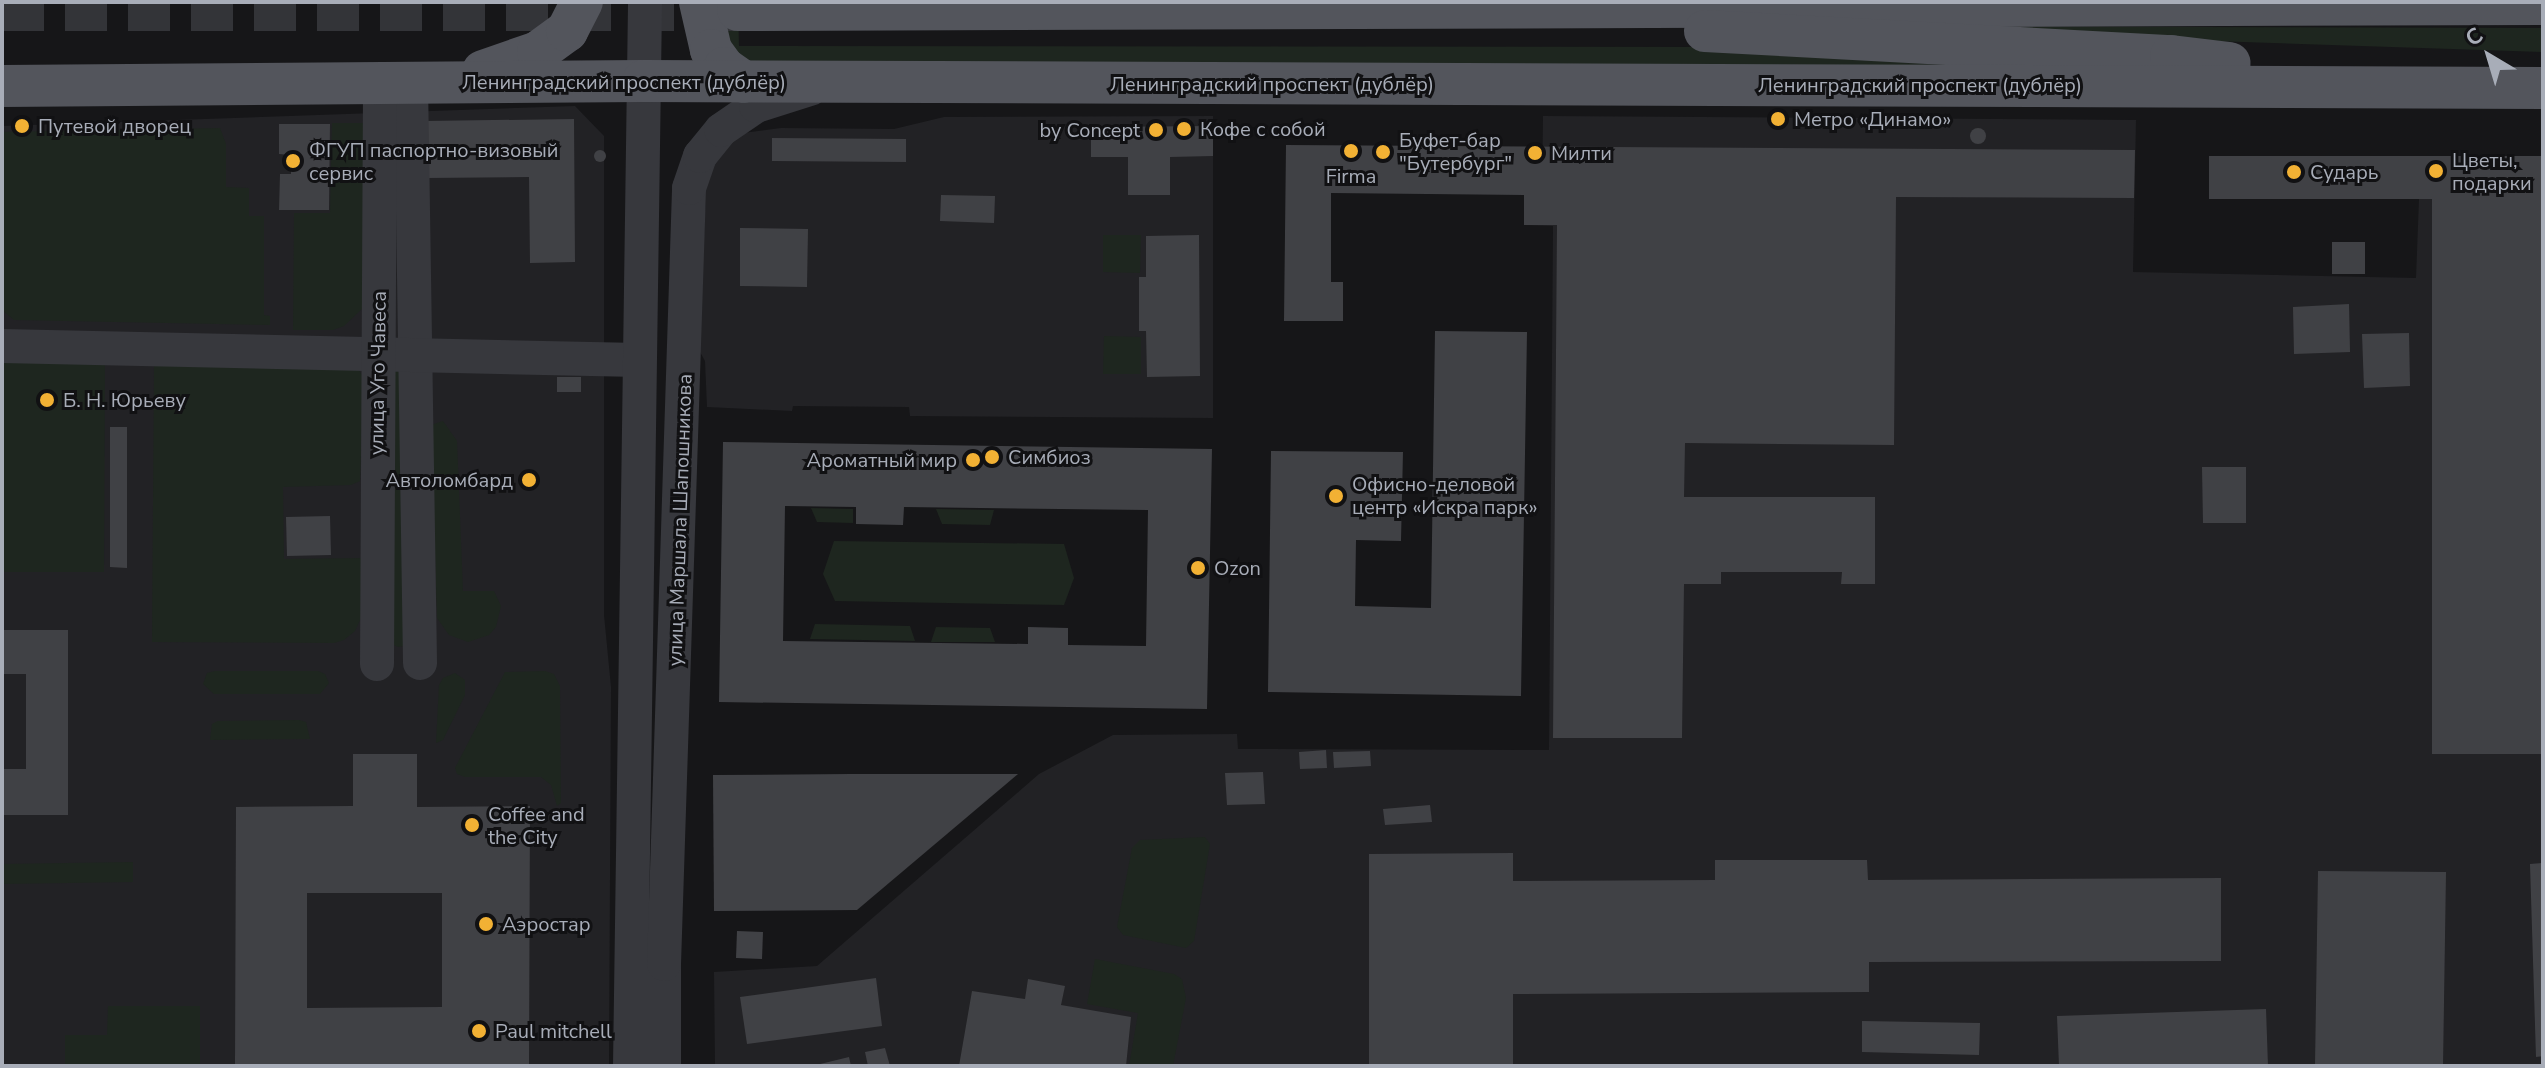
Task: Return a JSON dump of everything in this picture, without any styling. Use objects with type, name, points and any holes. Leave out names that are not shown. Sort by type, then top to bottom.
[{"type":"main road","points":[[412,82],[538,52],[567,31],[582,2]]},
{"type":"main road","points":[[744,82],[724,68],[711,50],[701,21],[719,6],[2543,4]]},
{"type":"main road","points":[[1446,5],[1618,27],[2171,56],[2412,86]]},
{"type":"main road","name":"Ленинградский проспект (дублёр)","points":[[2,86],[643,81],[2543,88]]},
{"type":"street","name":"улица Маршала Шапошникова","points":[[630,1066],[645,2]]},
{"type":"street","name":"улица Уго Чавеса","points":[[377,664],[379,354],[412,82]]},
{"type":"street","name":"улица Уго Чавеса","points":[[412,82],[420,663]]},
{"type":"street","name":"улица Маршала Шапошникова","points":[[664,1066],[664,964],[687,227],[693,172],[700,156],[721,130],[756,106],[806,90],[858,84]]},
{"type":"street","points":[[2,346],[639,360]]},
{"type":"shaded area","points":[[738,2],[739,46],[1717,47],[2132,69],[755,63],[740,58],[729,46],[724,30]]},
{"type":"shaded area","points":[[1909,26],[2543,28],[2543,52],[1909,31]]},
{"type":"shaded area","points":[[575,106],[604,136],[604,615],[611,687],[609,1066],[2,1066],[2,126]]},
{"type":"shaded area","points":[[1213,116],[1213,418],[910,416],[909,407],[793,406],[792,411],[707,407],[705,361],[699,350],[707,165],[743,133],[781,128],[894,129],[944,117]]},
{"type":"shaded area","points":[[1543,116],[2136,120],[2133,272],[2416,278],[2419,199],[2543,199],[2543,1066],[715,1066],[714,972],[817,966],[1039,774],[1113,735],[1237,734],[1238,749],[1549,750],[1553,226],[1524,225],[1524,195],[1542,194]]},
{"type":"shaded area","points":[[332,123],[368,123],[363,308],[344,326],[333,330],[293,330],[294,213],[330,213]]},
{"type":"shaded area","points":[[220,128],[226,144],[226,187],[249,188],[249,216],[264,216],[264,315],[270,316],[270,325],[14,320],[2,310],[2,132]]},
{"type":"shaded area","points":[[1103,235],[1141,235],[1140,273],[1103,272]]},
{"type":"shaded area","points":[[1104,336],[1141,337],[1141,374],[1103,374]]},
{"type":"shaded area","points":[[2,356],[105,356],[104,572],[2,572]]},
{"type":"shaded area","points":[[390,359],[404,360],[404,646],[398,647],[394,645]]},
{"type":"shaded area","points":[[154,363],[358,368],[364,379],[360,481],[351,485],[283,487],[284,559],[363,558],[361,618],[355,631],[344,640],[334,643],[152,642]]},
{"type":"shaded area","points":[[443,421],[457,441],[463,591],[494,591],[501,606],[496,627],[489,635],[468,642],[449,635],[437,618],[431,425]]},
{"type":"shaded area","points":[[811,508],[853,509],[853,523],[817,522]]},
{"type":"shaded area","points":[[936,509],[994,510],[990,525],[942,524]]},
{"type":"shaded area","points":[[834,541],[1064,544],[1074,578],[1064,605],[835,601],[823,574]]},
{"type":"shaded area","points":[[815,624],[910,626],[915,641],[810,639]]},
{"type":"shaded area","points":[[936,627],[990,628],[995,642],[931,642]]},
{"type":"shaded area","points":[[318,671],[325,674],[329,683],[320,694],[214,694],[203,684],[207,673]]},
{"type":"shaded area","points":[[545,671],[554,674],[560,686],[561,803],[557,806],[551,785],[541,777],[465,777],[457,774],[455,768],[505,672]]},
{"type":"shaded area","points":[[455,673],[465,680],[465,695],[443,740],[436,743],[439,685],[443,678]]},
{"type":"shaded area","points":[[218,721],[306,722],[310,739],[210,740],[212,724]]},
{"type":"shaded area","points":[[1205,837],[1210,844],[1194,941],[1186,948],[1123,935],[1117,927],[1132,848],[1140,840]]},
{"type":"shaded area","points":[[133,862],[133,882],[2,884],[2,864]]},
{"type":"shaded area","points":[[1095,959],[1174,974],[1182,979],[1186,998],[1173,1066],[1129,1066],[1138,1013],[1087,1004]]},
{"type":"shaded area","points":[[108,1006],[200,1006],[200,1066],[65,1066],[65,1035],[107,1035]]},
{"type":"building","points":[[574,119],[575,262],[530,263],[529,177],[426,178],[425,121]]},
{"type":"building","points":[[279,124],[330,124],[329,210],[279,210],[280,174],[291,174],[291,155],[279,154]]},
{"type":"building","points":[[1213,126],[1213,156],[1170,157],[1170,195],[1128,195],[1128,157],[1091,157],[1091,127]]},
{"type":"building","points":[[1978,128],[1986,136],[1978,144],[1970,136]]},
{"type":"building","points":[[772,138],[906,139],[906,162],[772,161]]},
{"type":"building","points":[[1286,145],[2135,150],[2134,198],[1896,197],[1894,445],[1685,443],[1684,497],[1875,497],[1875,584],[1841,584],[1842,572],[1721,572],[1721,584],[1684,584],[1682,738],[1553,738],[1557,225],[1524,225],[1524,195],[1331,193],[1331,282],[1343,282],[1343,321],[1284,321]]},
{"type":"building","points":[[600,150],[606,156],[600,162],[594,156]]},
{"type":"building","points":[[2209,156],[2543,156],[2543,754],[2432,754],[2432,199],[2209,199]]},
{"type":"building","points":[[941,195],[995,196],[994,223],[940,221]]},
{"type":"building","points":[[740,228],[808,229],[807,287],[740,286]]},
{"type":"building","points":[[1199,235],[1200,376],[1147,377],[1146,331],[1139,331],[1139,277],[1146,277],[1146,236]]},
{"type":"building","points":[[2332,242],[2365,242],[2365,274],[2332,274]]},
{"type":"building","points":[[2349,304],[2350,352],[2294,354],[2293,307]]},
{"type":"building","name":"Офисно-деловой центр «Искра парк»","points":[[1435,331],[1527,332],[1521,696],[1268,692],[1271,451],[1403,452],[1401,541],[1356,540],[1355,606],[1431,608]]},
{"type":"building","points":[[2409,333],[2410,386],[2364,388],[2362,334]]},
{"type":"building","points":[[557,377],[581,377],[581,392],[557,392]]},
{"type":"building","points":[[110,427],[127,427],[127,568],[110,567]]},
{"type":"building","points":[[723,442],[1212,449],[1207,709],[719,702]],"holes":[[[785,506],[856,507],[856,524],[903,525],[904,507],[1148,510],[1146,646],[1068,645],[1068,628],[1028,627],[1028,644],[783,641]]]},
{"type":"building","points":[[2202,467],[2246,467],[2246,523],[2203,523]]},
{"type":"building","points":[[330,516],[331,555],[287,556],[286,517]]},
{"type":"building","points":[[2,630],[68,630],[68,815],[2,815],[2,769],[26,769],[26,674],[2,674]]},
{"type":"building","points":[[1326,750],[1327,768],[1300,769],[1299,752]]},
{"type":"building","points":[[1370,751],[1371,766],[1334,768],[1333,752]]},
{"type":"building","name":"Аэростар","points":[[353,754],[417,754],[417,807],[530,806],[529,1066],[235,1066],[236,807],[353,806]],"holes":[[[307,893],[442,893],[442,1007],[307,1008]]]},
{"type":"building","points":[[1263,772],[1265,804],[1227,805],[1225,773]]},
{"type":"building","points":[[1018,774],[857,910],[714,911],[713,775]]},
{"type":"building","points":[[1430,805],[1432,822],[1385,825],[1383,809]]},
{"type":"building","points":[[1513,853],[1513,881],[1715,880],[1715,860],[1867,860],[1868,880],[2221,878],[2221,961],[1869,962],[1869,992],[1513,994],[1513,1066],[1369,1066],[1369,854]]},
{"type":"building","points":[[2543,863],[2543,1056],[2536,1057],[2530,864]]},
{"type":"building","points":[[2318,871],[2446,872],[2443,1066],[2315,1066]]},
{"type":"building","points":[[737,931],[763,932],[762,959],[736,958]]},
{"type":"building","points":[[876,978],[882,1026],[747,1044],[740,997]]},
{"type":"building","points":[[1028,979],[1065,986],[1061,1005],[1131,1017],[1126,1066],[959,1066],[972,991],[1025,999]]},
{"type":"building","points":[[2266,1009],[2268,1066],[2059,1066],[2057,1016]]},
{"type":"building","points":[[1862,1021],[1980,1023],[1979,1055],[1862,1052]]},
{"type":"building","points":[[885,1048],[890,1066],[868,1066],[865,1052]]},
{"type":"building","points":[[849,1057],[851,1066],[816,1066],[816,1065]]},
{"type":"tunnel","points":[[2,10],[737,10]]},
{"type":"place","name":"Метро «Динамо»","points":[[1778,119]]},
{"type":"place","name":"Путевой дворец","points":[[22,126]]},
{"type":"place","name":"Кофе с собой","points":[[1184,129]]},
{"type":"place","name":"by Concept","points":[[1156,130]]},
{"type":"place","name":"Firma","points":[[1351,151]]},
{"type":"place","name":"Буфет-бар \"Бутербург\"","points":[[1383,152]]},
{"type":"place","name":"Милти","points":[[1535,153]]},
{"type":"place","name":"ФГУП паспортно-визовый сервис","points":[[293,161]]},
{"type":"place","name":"Цветы, подарки","points":[[2436,171]]},
{"type":"place","name":"Сударь","points":[[2294,172]]},
{"type":"place","name":"Б. Н. Юрьеву","points":[[47,400]]},
{"type":"place","name":"Симбиоз","points":[[992,457]]},
{"type":"place","name":"Ароматный мир","points":[[973,460]]},
{"type":"place","name":"Автоломбард","points":[[529,480]]},
{"type":"place","name":"Офисно-деловой центр «Искра парк»","points":[[1336,496]]},
{"type":"place","name":"Ozon","points":[[1198,568]]},
{"type":"place","name":"Coffee and the City","points":[[472,825]]},
{"type":"place","name":"Аэростар","points":[[486,924]]},
{"type":"place","name":"Paul mitchell","points":[[479,1031]]}]
